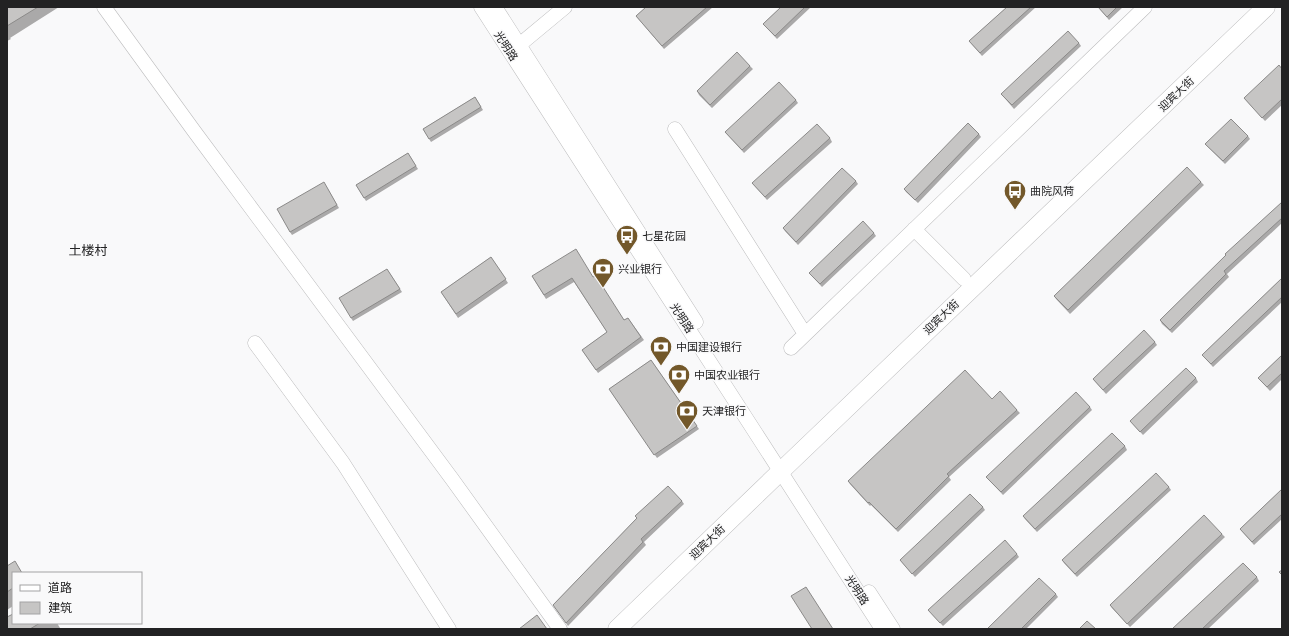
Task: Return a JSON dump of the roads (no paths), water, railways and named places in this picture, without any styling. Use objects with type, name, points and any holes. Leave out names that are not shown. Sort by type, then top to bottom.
[{"type":"main road","name":"迎宾大街","points":[[618,629],[964,279],[1250,7]]},
{"type":"main road","name":"迎宾大街","points":[[603,629],[1266,7]]},
{"type":"street","points":[[104,7],[560,629]]},
{"type":"street","name":"光明路","points":[[481,7],[515,49],[781,463],[893,629]]},
{"type":"street","name":"光明路","points":[[495,7],[515,49]]},
{"type":"street","points":[[515,49],[565,7]]},
{"type":"street","points":[[791,348],[1145,7]]},
{"type":"street","points":[[675,129],[805,334]]},
{"type":"street","points":[[914,229],[964,279]]},
{"type":"street","points":[[255,343],[343,463],[449,629]]},
{"type":"street","name":"光明路","points":[[781,463],[882,629]]},
{"type":"place","name":"曲院风荷","points":[[1015,210]]},
{"type":"place","name":"七星花园","points":[[627,256]]},
{"type":"place","name":"兴业银行","points":[[603,288]]},
{"type":"place","name":"中国建设银行","points":[[661,366]]},
{"type":"place","name":"中国农业银行","points":[[679,394]]},
{"type":"place","name":"天津银行","points":[[687,430]]},
{"type":"district","name":"土楼村","points":[[88,250]]}]
